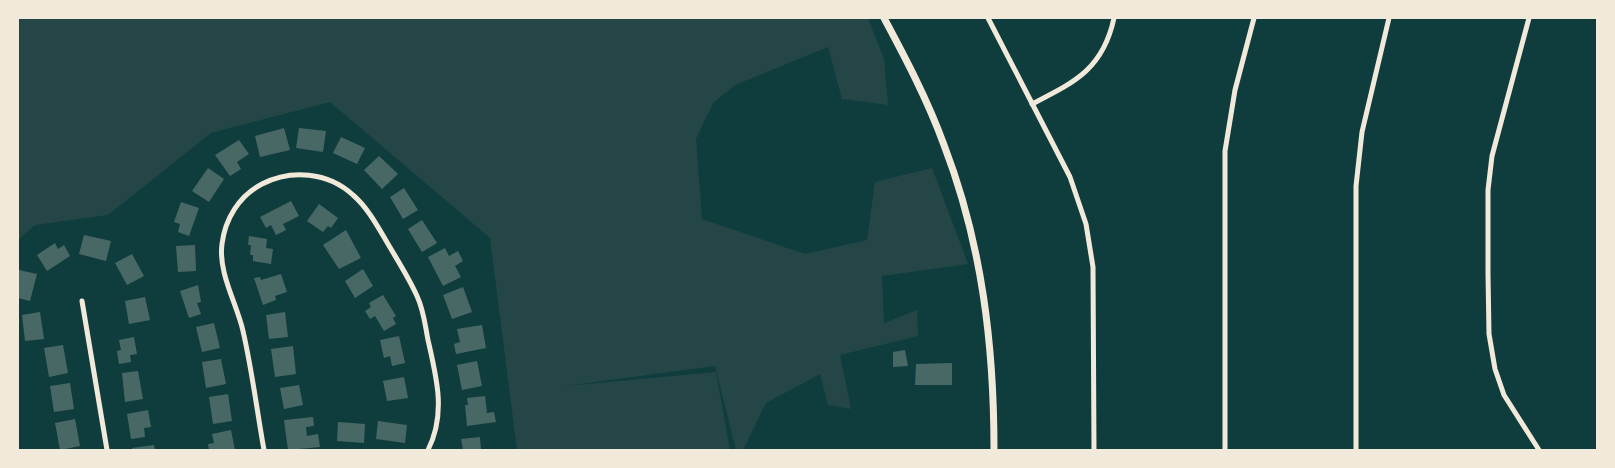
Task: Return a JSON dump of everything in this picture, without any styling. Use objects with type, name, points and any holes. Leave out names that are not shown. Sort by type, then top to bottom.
[{"type":"main road","points":[[884,18],[944,143],[969,220],[988,314],[992,364],[994,450]]},
{"type":"street","points":[[988,18],[1070,177],[1086,224],[1090,246],[1094,314],[1094,450]]},
{"type":"street","points":[[1032,104],[1068,86],[1094,65],[1105,48],[1114,18]]},
{"type":"street","points":[[1225,450],[1225,151],[1236,90],[1254,18]]},
{"type":"street","points":[[1356,450],[1356,186],[1362,132],[1390,18]]},
{"type":"street","points":[[1529,18],[1492,156],[1488,190],[1488,304],[1489,334],[1495,369],[1504,395],[1539,450]]},
{"type":"street","points":[[264,450],[244,334],[224,269],[222,245],[232,213],[247,194],[268,181],[300,174],[332,181],[353,194],[365,207],[418,297],[424,314],[439,396],[438,425],[428,450]]},
{"type":"street","points":[[82,301],[107,450]]},
{"type":"shaded area","points":[[18,18],[868,18],[884,59],[888,105],[842,99],[828,47],[735,85],[713,103],[696,139],[702,219],[805,254],[867,240],[875,182],[932,168],[968,264],[882,276],[884,323],[917,310],[918,336],[840,355],[851,409],[828,405],[820,374],[766,403],[743,450],[736,450],[715,366],[565,386],[716,372],[730,450],[517,450],[490,238],[330,102],[211,133],[108,215],[35,225],[18,240]]},
{"type":"building","points":[[284,128],[290,150],[260,157],[255,136]]},
{"type":"building","points":[[299,128],[326,131],[323,152],[296,148]]},
{"type":"building","points":[[341,137],[365,148],[357,164],[333,153]]},
{"type":"building","points":[[239,140],[249,154],[237,162],[241,169],[230,176],[215,155]]},
{"type":"building","points":[[379,156],[398,174],[382,189],[364,170]]},
{"type":"building","points":[[208,168],[224,179],[209,202],[192,191]]},
{"type":"building","points":[[404,188],[418,210],[403,219],[390,197]]},
{"type":"building","points":[[291,201],[299,216],[283,224],[286,230],[276,235],[271,225],[266,228],[260,217]]},
{"type":"building","points":[[181,202],[199,208],[189,236],[178,232],[180,224],[174,222]]},
{"type":"building","points":[[319,204],[338,218],[331,228],[328,226],[323,232],[307,221]]},
{"type":"building","points":[[422,220],[437,243],[422,252],[408,229]]},
{"type":"building","points":[[346,230],[361,258],[339,269],[323,245]]},
{"type":"building","points":[[84,235],[111,241],[106,261],[79,254]]},
{"type":"building","points":[[249,236],[267,239],[266,248],[273,249],[271,264],[253,261],[253,255],[250,255],[251,245],[248,245]]},
{"type":"building","points":[[55,243],[58,249],[64,245],[70,256],[47,271],[37,255]]},
{"type":"building","points":[[195,245],[196,271],[178,272],[176,246]]},
{"type":"building","points":[[445,248],[449,256],[458,251],[463,261],[455,266],[461,277],[443,286],[428,257]]},
{"type":"building","points":[[132,254],[144,276],[127,285],[115,263]]},
{"type":"building","points":[[363,269],[373,286],[355,298],[345,281]]},
{"type":"building","points":[[19,270],[37,274],[30,301],[18,298]]},
{"type":"building","points":[[281,274],[287,292],[275,296],[276,300],[263,305],[254,278],[260,277],[261,280]]},
{"type":"building","points":[[198,285],[201,302],[197,303],[201,314],[189,318],[180,291]]},
{"type":"building","points":[[463,287],[472,312],[452,319],[443,295]]},
{"type":"building","points":[[383,295],[396,316],[393,318],[396,324],[384,331],[375,316],[370,319],[365,311],[371,307],[369,303]]},
{"type":"building","points":[[145,297],[150,320],[129,324],[125,301]]},
{"type":"building","points":[[40,312],[44,339],[25,341],[22,315]]},
{"type":"building","points":[[285,312],[288,337],[269,339],[266,315]]},
{"type":"building","points":[[214,323],[220,348],[202,352],[196,327]]},
{"type":"building","points":[[482,325],[486,348],[456,354],[454,344],[460,342],[457,329]]},
{"type":"building","points":[[399,336],[405,363],[392,366],[390,356],[384,358],[380,340]]},
{"type":"building","points":[[134,337],[137,354],[130,355],[131,362],[119,364],[117,351],[121,350],[119,340]]},
{"type":"building","points":[[63,345],[68,373],[49,377],[44,348]]},
{"type":"building","points":[[293,346],[296,374],[275,377],[271,349]]},
{"type":"building","points":[[905,350],[908,366],[893,367],[893,352]]},
{"type":"building","points":[[221,359],[226,384],[206,388],[202,362]]},
{"type":"building","points":[[477,361],[482,386],[462,390],[457,365]]},
{"type":"building","points":[[952,363],[952,385],[915,385],[916,364]]},
{"type":"building","points":[[138,371],[143,399],[125,402],[122,373]]},
{"type":"building","points":[[404,377],[408,398],[387,401],[383,381]]},
{"type":"building","points":[[70,383],[74,409],[54,412],[50,386]]},
{"type":"building","points":[[299,385],[303,405],[284,409],[280,388]]},
{"type":"building","points":[[228,394],[232,421],[213,424],[209,397]]},
{"type":"building","points":[[485,396],[487,413],[494,412],[496,422],[467,426],[465,405],[468,405],[467,398]]},
{"type":"building","points":[[148,410],[151,427],[144,428],[145,437],[131,439],[127,414]]},
{"type":"building","points":[[313,417],[314,426],[306,427],[307,436],[318,434],[320,447],[288,450],[284,420]]},
{"type":"building","points":[[75,419],[80,446],[60,450],[55,423]]},
{"type":"building","points":[[378,421],[407,425],[405,443],[376,439]]},
{"type":"building","points":[[338,422],[365,424],[364,443],[337,441]]},
{"type":"building","points":[[231,430],[235,450],[209,450],[208,444],[214,443],[212,434]]},
{"type":"building","points":[[480,437],[481,450],[463,450],[461,439]]},
{"type":"building","points":[[154,445],[155,450],[133,450],[132,448]]}]
